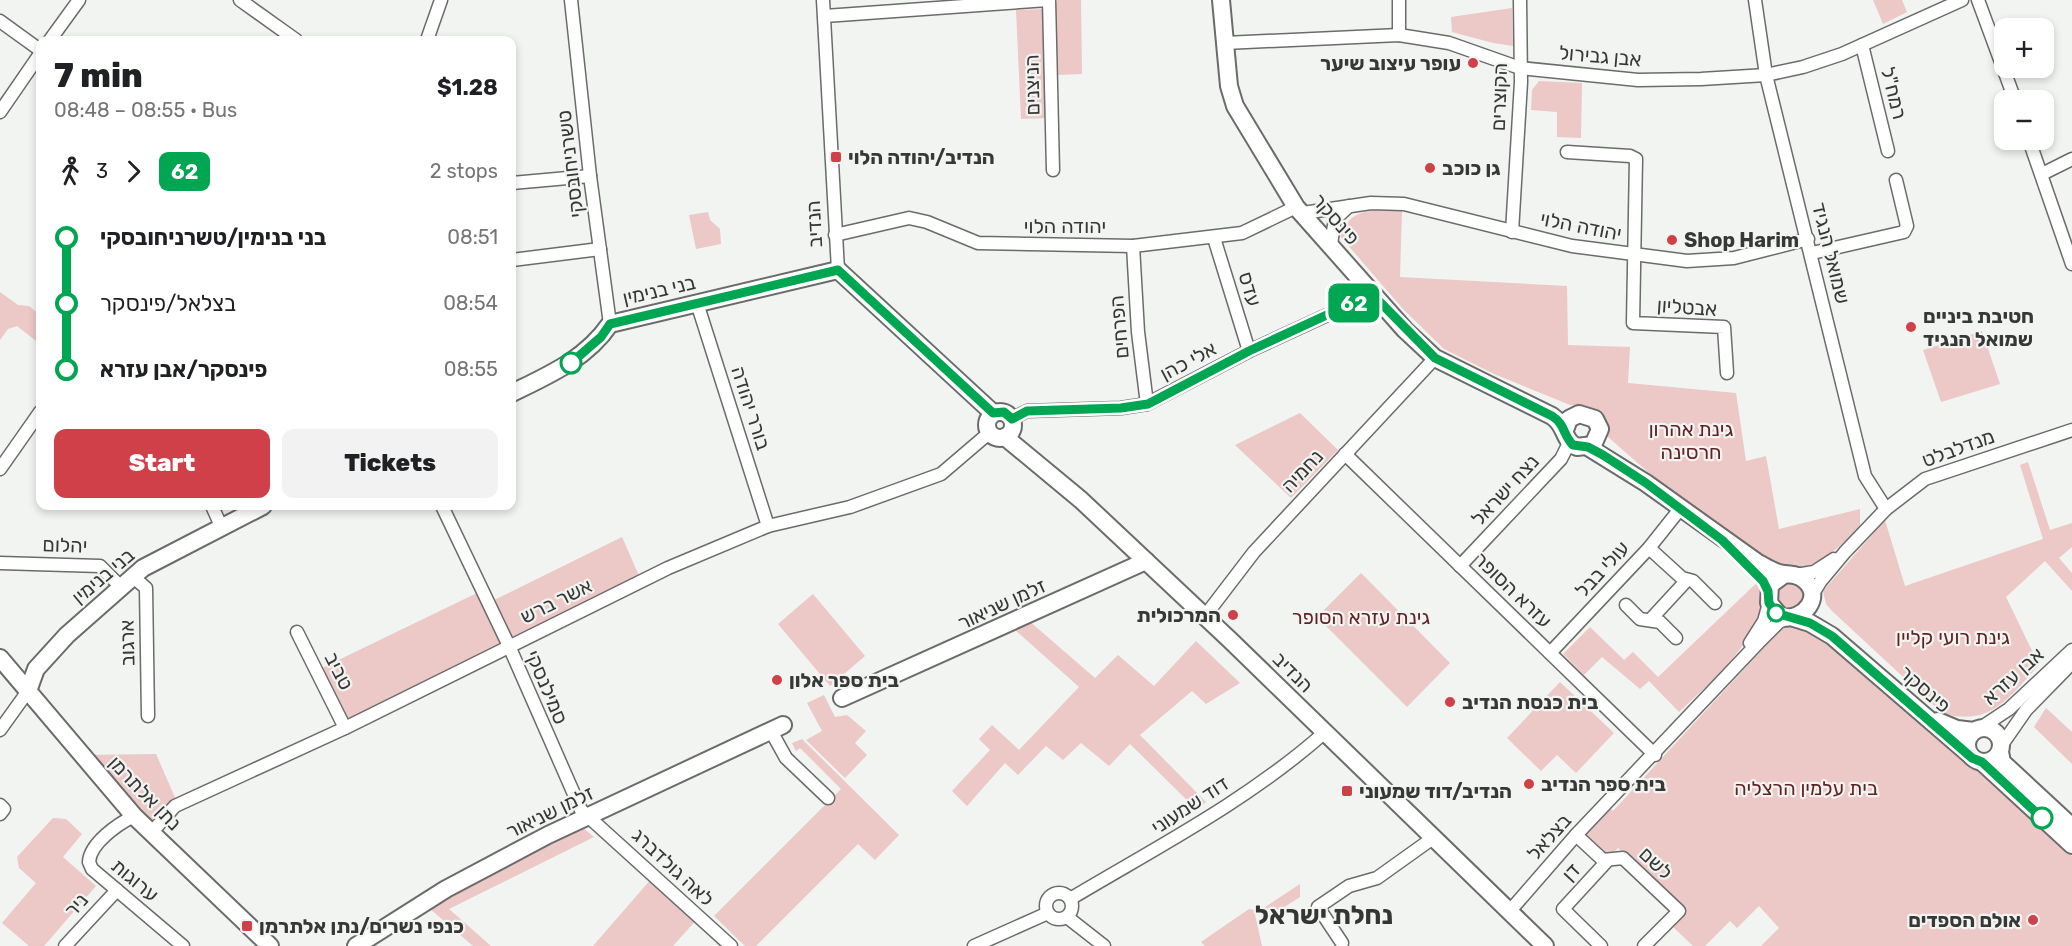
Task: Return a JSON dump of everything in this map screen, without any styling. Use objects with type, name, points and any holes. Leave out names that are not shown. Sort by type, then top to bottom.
[{"type":"street","points":[[53,36],[79,0]]},
{"type":"street","points":[[240,0],[291,36]]},
{"type":"street","points":[[428,36],[441,0]]},
{"type":"street","name":"טשרניחובסקי","points":[[571,0],[590,176],[610,324]]},
{"type":"street","name":"הנדיב","points":[[822,0],[825,16],[838,270],[993,413]]},
{"type":"street","points":[[825,16],[1046,0]]},
{"type":"street","name":"הניצנים","points":[[1046,0],[1053,170]]},
{"type":"street","name":"פינסקר","points":[[1221,0],[1229,86],[1235,106],[1299,210],[1331,244],[1372,294],[1435,358],[1559,420],[1566,433]]},
{"type":"street","points":[[1399,0],[1399,35]]},
{"type":"street","name":"הקוצרים","points":[[1512,232],[1520,68],[1520,0]]},
{"type":"street","name":"שמואל הנגיד","points":[[1755,0],[1766,75],[1865,476],[1886,510]]},
{"type":"street","name":"אבן גבירול","points":[[1225,43],[1399,35],[1449,43],[1520,68],[1638,80],[1766,75],[1803,67],[1862,45],[1962,0]]},
{"type":"street","points":[[1978,0],[2011,90]]},
{"type":"street","points":[[0,21],[36,49]]},
{"type":"street","name":"רמח\"ל","points":[[1862,45],[1888,151]]},
{"type":"street","points":[[0,112],[36,58]]},
{"type":"street","points":[[2034,150],[2072,264]]},
{"type":"street","points":[[1567,152],[1630,156],[1636,159],[1633,256]]},
{"type":"street","points":[[2042,174],[2072,159]]},
{"type":"street","points":[[516,183],[590,176]]},
{"type":"street","points":[[1812,254],[1904,232],[1907,226],[1896,180]]},
{"type":"street","name":"יהודה הלוי","points":[[835,235],[909,218],[927,222],[978,243],[1133,246],[1242,233],[1299,210],[1371,203],[1404,204],[1572,246],[1633,256],[1687,261],[1734,258],[1808,239]]},
{"type":"street","points":[[1331,244],[1335,219],[1350,206]]},
{"type":"street","name":"עדס","points":[[1214,238],[1249,351]]},
{"type":"street","name":"הפרחים","points":[[1133,246],[1138,332],[1148,404]]},
{"type":"street","points":[[516,260],[600,249]]},
{"type":"street","name":"אבטליון","points":[[1633,256],[1633,323],[1724,327],[1727,373]]},
{"type":"street","name":"בני בנימין","points":[[516,391],[570,364],[601,337],[610,324],[838,270]]},
{"type":"street","name":"אלי כהן","points":[[1012,419],[1027,411],[1121,408],[1148,404],[1249,351],[1372,294]]},
{"type":"street","name":"בורר יהודה","points":[[697,303],[768,526]]},
{"type":"street","name":"נחמיה","points":[[1205,616],[1254,552],[1435,358]]},
{"type":"street","name":"פינסקר","points":[[1517,398],[1579,414]]},
{"type":"street","points":[[1004,412],[1012,419],[1012,429],[997,435],[987,423],[993,413],[1004,412]]},
{"type":"street","points":[[1579,414],[1596,419],[1594,441],[1577,447],[1566,433],[1569,419],[1579,414]]},
{"type":"street","points":[[0,469],[36,418]]},
{"type":"street","name":"מנדלבלט","points":[[1812,597],[1820,582],[1845,552],[1886,510],[1925,479],[2072,430]]},
{"type":"street","name":"נצח ישראל","points":[[1460,566],[1561,459],[1568,445],[1566,433]]},
{"type":"street","name":"הנדיב","points":[[997,435],[1081,500],[1205,616],[1545,946]]},
{"type":"street","name":"אשר ברש","points":[[152,832],[175,806],[345,728],[668,568],[768,526],[850,507],[941,474],[997,435]]},
{"type":"street","points":[[1594,441],[1722,540],[1758,563],[1807,583],[1812,597],[1805,612],[1791,618],[1776,613],[1756,572],[1722,540]]},
{"type":"street","name":"עזרא הסופר","points":[[1345,454],[1655,755]]},
{"type":"street","name":"עולי בבל","points":[[1550,653],[1649,548],[1680,509]]},
{"type":"street","points":[[214,510],[221,526]]},
{"type":"street","name":"בני בנימין","points":[[28,691],[36,669],[67,635],[126,581],[143,568],[255,510]]},
{"type":"street","name":"סמילנסקי","points":[[444,510],[509,646],[581,810],[589,816]]},
{"type":"street","points":[[1649,548],[1682,578],[1693,581],[1715,603]]},
{"type":"street","name":"מנדלבלט","points":[[1790,575],[1814,572],[1845,552]]},
{"type":"street","name":"זלמן שניאור","points":[[842,698],[1146,561]]},
{"type":"street","name":"יהלום","points":[[0,563],[100,566],[126,581]]},
{"type":"street","points":[[1768,597],[1774,580],[1790,575]]},
{"type":"street","points":[[1651,619],[1688,580]]},
{"type":"street","name":"ארגוב","points":[[126,581],[146,588],[148,716]]},
{"type":"street","name":"בצלאל","points":[[1720,686],[1764,621],[1768,597]]},
{"type":"street","name":"פינסקר","points":[[1812,597],[1818,615],[1938,721],[1957,729],[1976,730]]},
{"type":"street","points":[[1626,605],[1640,619],[1660,622],[1676,638]]},
{"type":"street","name":"פינסקר","points":[[1791,618],[1810,623],[1832,636],[1975,758],[2072,845]]},
{"type":"street","name":"בצלאל","points":[[1509,912],[1576,835],[1655,755],[1774,626],[1791,618]]},
{"type":"street","name":"טביב","points":[[297,632],[345,728]]},
{"type":"street","name":"אבן עזרא","points":[[1976,730],[2009,709],[2072,650]]},
{"type":"street","name":"נתן אלתרמן","points":[[0,658],[134,816],[270,946]]},
{"type":"street","name":"אבן עזרא","points":[[2001,749],[2026,710],[2072,663]]},
{"type":"street","points":[[0,730],[28,691]]},
{"type":"street","name":"זלמן שניאור","points":[[356,946],[446,889],[589,816],[777,728],[786,758],[828,798]]},
{"type":"street","points":[[2001,749],[1993,760],[1975,758],[1968,739],[1976,730],[1994,731],[2001,749],[2002,762],[2072,827]]},
{"type":"street","name":"דוד שמעוני","points":[[1070,899],[1209,820],[1301,754],[1324,733]]},
{"type":"street","points":[[0,805],[4,809],[0,814]]},
{"type":"street","name":"ערוגות","points":[[134,816],[119,824],[89,855],[92,869],[183,946]]},
{"type":"street","name":"לאה גולדברג","points":[[589,816],[731,946]]},
{"type":"street","name":"לשם","points":[[1576,835],[1598,857],[1608,860],[1623,858],[1679,911],[1644,946]]},
{"type":"street","points":[[1342,943],[1318,907],[1349,886],[1377,879],[1433,838]]},
{"type":"street","name":"דן","points":[[1601,946],[1563,909],[1608,860]]},
{"type":"street","name":"ניר","points":[[65,946],[117,890]]},
{"type":"street","points":[[1048,913],[1048,901],[1053,895],[1061,894],[1070,899],[1072,908],[1067,917]]},
{"type":"street","points":[[1048,913],[1057,919],[1067,917],[1104,946]]},
{"type":"street","points":[[974,946],[1048,913]]},
{"type":"green space","points":[[1057,0],[1081,0],[1082,74],[1056,75],[1055,8]]},
{"type":"green space","points":[[1873,0],[1902,0],[1907,12],[1883,24]]},
{"type":"green space","points":[[1512,8],[1513,46],[1452,32],[1451,17]]},
{"type":"green space","points":[[1043,9],[1048,118],[1021,119],[1016,10]]},
{"type":"green space","points":[[1539,81],[1582,83],[1581,138],[1557,137],[1557,112],[1531,110],[1532,90]]},
{"type":"green space","name":"גינת אהרון חרסינה","points":[[1376,210],[1402,210],[1400,277],[1567,286],[1568,345],[1630,347],[1628,383],[1736,393],[1746,461],[1766,456],[1779,529],[1860,509],[1860,528],[1829,554],[1808,566],[1783,567],[1769,562],[1649,473],[1608,437],[1603,417],[1587,406],[1570,405],[1494,374],[1444,349],[1403,309],[1340,236],[1354,217]]},
{"type":"green space","points":[[708,212],[710,220],[720,229],[721,244],[696,249],[689,215]]},
{"type":"green space","points":[[0,292],[18,305],[29,306],[36,312],[36,341],[17,326],[8,329],[0,340]]},
{"type":"green space","points":[[1982,331],[2000,384],[1941,402],[1923,350]]},
{"type":"green space","points":[[1300,413],[1338,450],[1291,498],[1235,445]]},
{"type":"green space","name":"גינת רועי קליין","points":[[2028,462],[2050,530],[2072,523],[2072,547],[2059,558],[2072,573],[2072,591],[2045,561],[2006,597],[2039,665],[2008,698],[1986,713],[1959,717],[1942,713],[1832,611],[1826,604],[1823,591],[1885,520],[1905,586],[2043,539],[2020,465]]},
{"type":"green space","points":[[622,537],[640,578],[347,721],[322,668],[479,592],[486,604]]},
{"type":"green space","name":"גינת עזרא הסופר","points":[[1361,573],[1450,663],[1407,707],[1317,617]]},
{"type":"green space","points":[[1765,575],[1770,580],[1765,604],[1756,626],[1726,666],[1679,712],[1649,681],[1640,689],[1602,657],[1584,675],[1563,654],[1590,627],[1624,660],[1633,652],[1658,677]]},
{"type":"green space","points":[[1790,583],[1799,587],[1803,596],[1799,605],[1790,609],[1781,605],[1777,596],[1781,587]]},
{"type":"green space","points":[[813,594],[865,656],[830,686],[778,624]]},
{"type":"green space","points":[[1028,620],[1095,678],[1118,655],[1154,686],[1196,641],[1240,683],[1206,704],[1192,691],[1140,735],[1206,802],[1197,810],[1130,744],[1109,766],[1081,743],[1063,760],[1046,746],[1018,775],[1005,763],[967,806],[952,791],[990,750],[979,739],[992,725],[1019,750],[1079,687],[1013,628]]},
{"type":"green space","name":"בית עלמין הרצליה","points":[[1800,625],[1815,631],[1965,759],[2072,856],[2072,946],[1761,946],[1779,928],[1759,906],[1737,928],[1730,921],[1705,946],[1693,946],[1672,926],[1685,912],[1618,848],[1609,857],[1584,833],[1608,807],[1613,811],[1784,626]]},
{"type":"green space","points":[[1560,682],[1614,733],[1576,773],[1557,755],[1541,771],[1507,738]]},
{"type":"green space","points":[[824,695],[835,717],[847,715],[866,731],[855,743],[867,755],[845,778],[806,740],[822,731],[807,703]]},
{"type":"green space","points":[[2046,708],[2072,732],[2072,764],[2034,727]]},
{"type":"green space","points":[[802,739],[899,835],[875,860],[858,844],[756,946],[745,946],[714,916],[841,789],[800,748],[796,751],[792,743]]},
{"type":"green space","points":[[156,754],[177,802],[164,808],[146,826],[83,755]]},
{"type":"green space","points":[[53,818],[66,819],[82,834],[63,857],[96,886],[44,946],[29,946],[2,923],[36,883],[19,868],[17,857]]},
{"type":"green space","points":[[582,827],[594,837],[449,909],[491,946],[473,946],[429,908]]},
{"type":"green space","points":[[652,878],[698,918],[673,946],[593,946]]},
{"type":"green space","points":[[1300,884],[1300,897],[1269,917],[1262,909]]},
{"type":"green space","points":[[1249,909],[1254,910],[1262,946],[1205,946],[1201,942]]},
{"type":"bus line","name":"62","points":[[571,363],[601,337],[610,324],[838,270],[993,413],[1004,412],[1012,419],[1027,411],[1121,408],[1148,404],[1249,351],[1372,294],[1435,358],[1559,420],[1563,424],[1568,441],[1573,445],[1588,447],[1603,455],[1646,483],[1722,540],[1763,581],[1768,591],[1769,603],[1776,613],[1810,623],[1832,636],[1972,758],[1982,762],[2042,818]]},
{"type":"place","name":"עופר עיצוב שיער","points":[[1473,63]]},
{"type":"place","name":"הנדיב/יהודה הלוי","points":[[836,157]]},
{"type":"place","name":"גן כוכב","points":[[1430,168]]},
{"type":"place","name":"Shop Harim","points":[[1672,240]]},
{"type":"place","name":"חטיבת ביניים שמואל הנגיד","points":[[1911,327]]},
{"type":"place","name":"המרכולית","points":[[1233,615]]},
{"type":"place","name":"בית ספר אלון","points":[[777,680]]},
{"type":"place","name":"בית כנסת הנדיב","points":[[1450,702]]},
{"type":"place","name":"בית ספר הנדיב","points":[[1529,784]]},
{"type":"place","name":"הנדיב/דוד שמעוני","points":[[1347,791]]},
{"type":"place","name":"אולם הספדים","points":[[2033,920]]},
{"type":"place","name":"כנפי נשרים/נתן אלתרמן","points":[[247,926]]},
{"type":"district","name":"נחלת ישראל","points":[[1324,915]]}]
